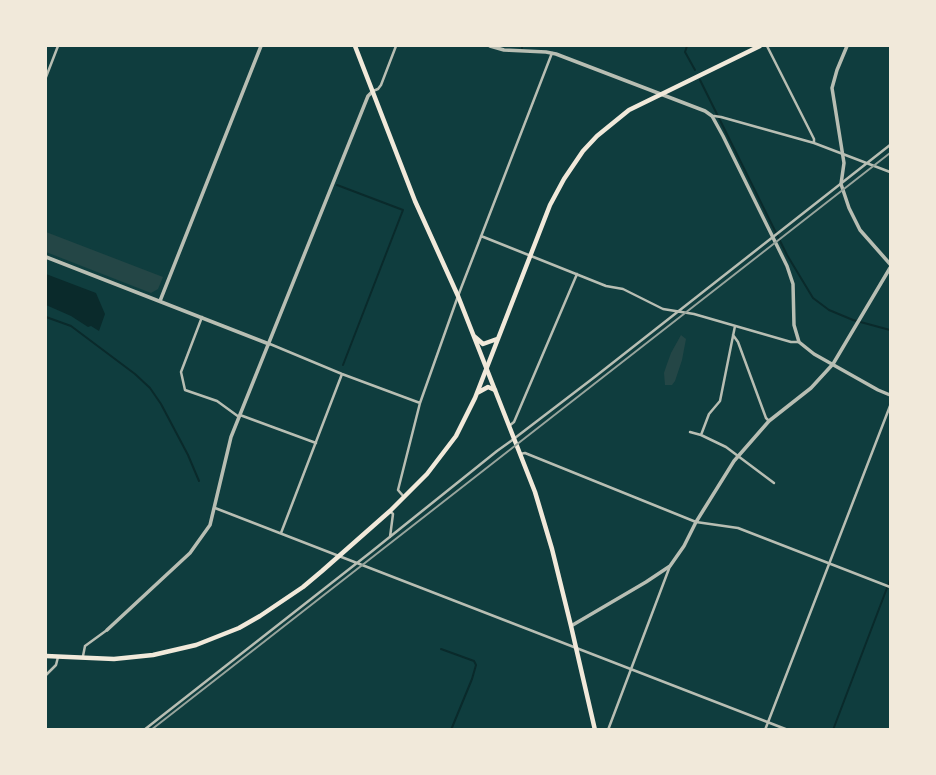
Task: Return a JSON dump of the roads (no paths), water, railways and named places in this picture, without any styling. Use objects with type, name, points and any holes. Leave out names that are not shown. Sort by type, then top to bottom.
[{"type":"main road","points":[[355,46],[415,201],[475,337],[541,512],[572,626],[595,730]]},
{"type":"main road","points":[[46,656],[114,659],[162,654],[196,645],[239,628],[274,608],[340,556],[427,474],[449,447],[477,393],[550,205],[583,151],[629,110],[760,46]]},
{"type":"main road","points":[[475,337],[483,344],[498,339]]},
{"type":"main road","points":[[477,393],[488,387],[495,390]]},
{"type":"street","points":[[46,77],[58,46]]},
{"type":"street","points":[[160,301],[261,46]]},
{"type":"street","points":[[82,659],[85,646],[107,630],[190,553],[209,525],[227,453],[240,416],[368,96],[379,89],[396,46]]},
{"type":"street","points":[[491,46],[504,50],[519,48],[552,53],[712,116],[787,266],[793,284],[794,325],[799,342],[806,350],[891,395]]},
{"type":"street","points":[[767,46],[814,143]]},
{"type":"street","points":[[608,730],[670,566],[696,522],[739,456],[769,421],[811,388],[832,364],[891,266],[860,230],[841,184],[844,168],[832,88],[836,70],[847,46]]},
{"type":"street","points":[[404,497],[398,490],[420,403],[458,296],[552,53]]},
{"type":"street","points":[[712,116],[814,143],[891,172]]},
{"type":"street","points":[[144,730],[891,145]]},
{"type":"street","points":[[481,236],[606,286],[623,289],[663,309],[694,314],[799,342]]},
{"type":"street","points":[[46,257],[420,403]]},
{"type":"street","points":[[509,426],[514,422],[577,274]]},
{"type":"street","points":[[202,317],[181,372],[186,390],[217,401],[240,416],[316,443]]},
{"type":"street","points":[[701,435],[709,414],[720,401],[735,326]]},
{"type":"street","points":[[733,335],[769,421]]},
{"type":"street","points":[[281,533],[342,374]]},
{"type":"street","points":[[765,730],[891,406]]},
{"type":"street","points":[[691,432],[739,456],[774,483]]},
{"type":"street","points":[[520,454],[525,453],[696,522],[738,528],[891,587]]},
{"type":"street","points":[[215,508],[788,730]]},
{"type":"street","points":[[390,511],[393,514],[390,537]]},
{"type":"street","points":[[572,626],[670,566]]},
{"type":"street","points":[[46,675],[56,666],[58,657]]},
{"type":"waterway","points":[[687,46],[685,52],[695,70]]},
{"type":"waterway","points":[[700,80],[787,255],[813,298],[829,310],[853,320],[890,330]]},
{"type":"waterway","points":[[337,185],[403,210],[343,365]]},
{"type":"waterway","points":[[46,317],[71,326],[150,388],[188,455],[199,481]]},
{"type":"waterway","points":[[833,730],[890,580]]},
{"type":"waterway","points":[[441,649],[474,661],[476,665],[451,730]]},
{"type":"railway","points":[[151,730],[890,153]]}]
